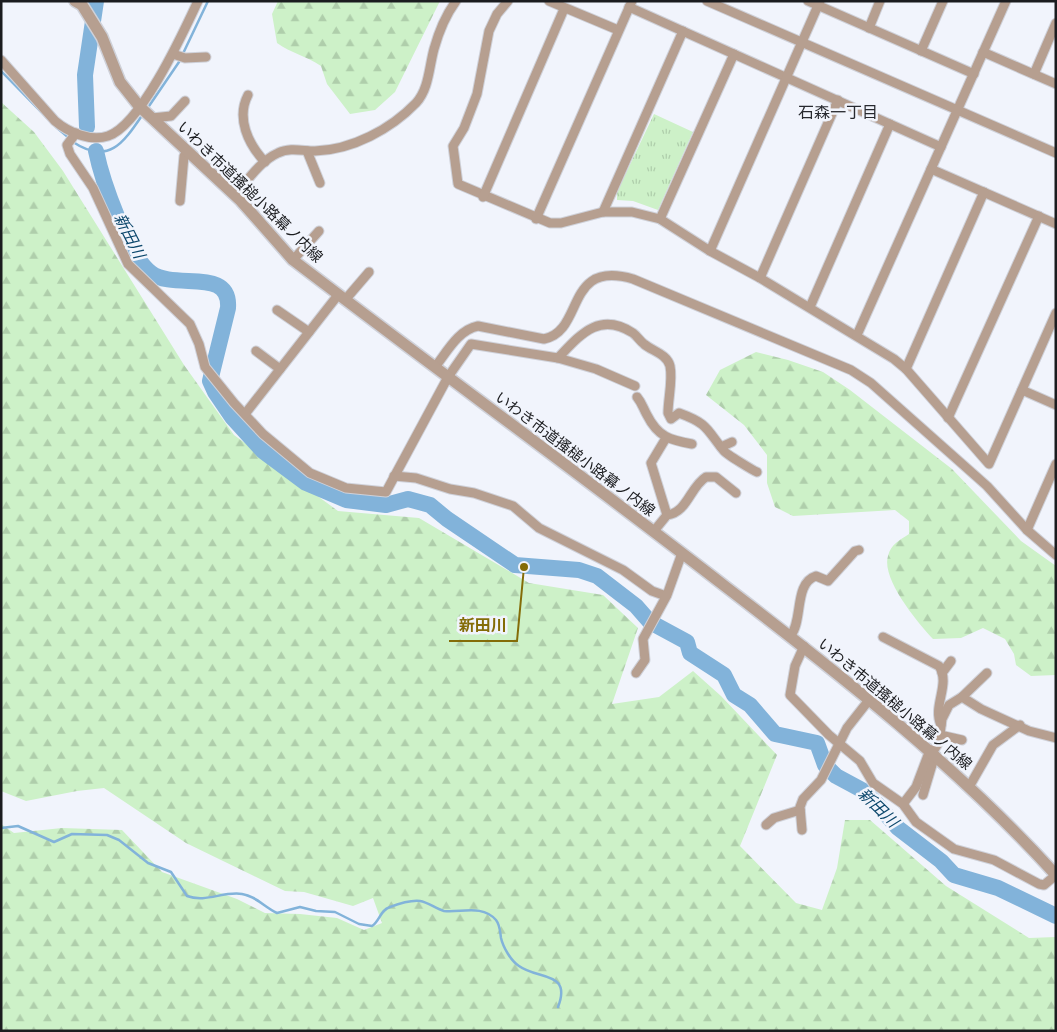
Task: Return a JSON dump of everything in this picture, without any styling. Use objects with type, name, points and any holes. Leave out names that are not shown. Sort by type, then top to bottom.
[{"type":"street","points":[[1,60],[55,121],[74,137],[107,136],[123,128],[145,112],[198,1]]},
{"type":"street","points":[[235,195],[265,162],[286,150],[331,149],[366,138],[398,119],[415,104],[424,90],[444,17],[456,1]]},
{"type":"street","points":[[508,1],[497,14],[489,31],[477,94],[464,128],[453,146],[458,184],[483,197],[536,219],[561,223],[603,212],[632,212],[660,219],[710,251],[858,334],[906,369],[989,464],[1056,313]]},
{"type":"street","points":[[548,1],[618,30]]},
{"type":"street","points":[[707,1],[1056,153]]},
{"type":"street","points":[[808,1],[819,3],[868,28],[974,74]]},
{"type":"street","points":[[868,28],[880,1]]},
{"type":"street","points":[[921,51],[943,1]]},
{"type":"street","points":[[858,334],[1006,1]]},
{"type":"street","name":"いわき市道搔槌小路幕ノ内線","points":[[78,3],[102,37],[120,82],[145,112],[235,195],[293,260],[791,635],[932,753],[1018,833],[1056,875]]},
{"type":"street","points":[[710,251],[819,3]]},
{"type":"street","points":[[536,219],[630,4],[683,31],[941,147]]},
{"type":"street","points":[[483,197],[564,9]]},
{"type":"street","points":[[1034,74],[1056,23]]},
{"type":"street","points":[[603,212],[683,31]]},
{"type":"street","points":[[983,52],[1056,84]]},
{"type":"street","points":[[173,54],[185,58],[206,57]]},
{"type":"street","points":[[660,219],[734,54]]},
{"type":"street","points":[[248,95],[242,112],[246,133],[265,162]]},
{"type":"street","points":[[760,278],[838,100]]},
{"type":"street","points":[[145,112],[171,116],[185,101]]},
{"type":"street","points":[[810,307],[890,124]]},
{"type":"street","points":[[74,137],[70,154],[93,188],[128,264],[190,324],[208,372],[263,434],[299,464],[328,482],[362,491],[386,492],[448,377],[471,344],[558,358],[596,369],[635,386]]},
{"type":"street","points":[[180,201],[184,156],[187,151]]},
{"type":"street","points":[[307,151],[320,183]]},
{"type":"street","points":[[931,169],[1056,224]]},
{"type":"street","points":[[906,369],[984,192]]},
{"type":"street","points":[[948,418],[1039,216]]},
{"type":"street","points":[[293,260],[319,231]]},
{"type":"street","points":[[245,414],[309,332],[369,272]]},
{"type":"street","points":[[435,367],[459,336],[468,328],[478,326],[544,339],[553,338],[559,333],[575,302],[587,286],[598,278],[620,276],[649,285],[851,370],[871,383],[988,486],[1027,530],[1056,555]]},
{"type":"street","points":[[277,310],[309,332]]},
{"type":"street","points":[[558,358],[579,336],[593,326],[613,325],[633,334],[644,344],[663,356],[670,366],[668,413],[671,419],[679,413],[694,418],[710,430],[728,456],[751,466],[757,472]]},
{"type":"street","points":[[256,352],[280,369]]},
{"type":"street","points":[[1022,390],[1056,404]]},
{"type":"street","points":[[637,397],[644,406],[646,415],[666,438],[692,444]]},
{"type":"street","points":[[666,438],[650,463],[667,515]]},
{"type":"street","points":[[721,447],[732,442]]},
{"type":"street","points":[[1027,530],[1056,464]]},
{"type":"street","points":[[394,476],[416,478],[450,489],[474,493],[513,506],[539,528],[623,570],[645,587],[666,596]]},
{"type":"street","points":[[654,531],[667,515],[675,514],[701,481],[709,476],[722,480],[736,493]]},
{"type":"street","points":[[791,635],[797,625],[801,597],[808,581],[816,576],[828,581],[855,551],[859,550]]},
{"type":"street","points":[[636,673],[644,664],[642,642],[666,596],[682,553]]},
{"type":"street","points":[[883,637],[936,664],[942,673]]},
{"type":"street","points":[[804,646],[797,661],[790,695],[860,761],[873,783],[902,804],[916,822],[954,850],[994,860],[1039,884],[1044,885],[1056,875]]},
{"type":"street","points":[[902,804],[916,787],[940,735],[938,708],[942,673],[951,661]]},
{"type":"street","points":[[940,725],[949,705],[962,697],[987,673]]},
{"type":"street","points":[[962,697],[981,709],[1042,736],[1056,738]]},
{"type":"street","points":[[802,830],[800,810],[803,799],[828,768],[847,728],[869,700]]},
{"type":"street","points":[[968,787],[993,745],[1020,725]]},
{"type":"street","points":[[940,735],[962,740]]},
{"type":"street","points":[[923,795],[932,753]]},
{"type":"street","points":[[766,825],[774,818],[800,810]]},
{"type":"green space","points":[[278,1],[440,1],[395,92],[375,110],[350,114],[327,84],[321,66],[277,43],[272,14]]},
{"type":"green space","points":[[1,102],[34,132],[63,171],[184,365],[234,435],[338,511],[419,518],[529,583],[603,595],[638,628],[612,704],[659,697],[693,671],[721,696],[777,755],[740,846],[796,903],[822,910],[837,868],[845,820],[870,820],[946,886],[1029,938],[1056,937],[1056,1031],[1,1031],[1,824],[14,833],[62,828],[122,830],[162,872],[237,899],[265,913],[337,918],[364,930],[382,923],[373,898],[353,906],[304,892],[285,891],[186,843],[104,788],[26,801],[1,791]]},
{"type":"green space","points":[[654,114],[693,132],[658,210],[633,201],[617,200],[617,192]]},
{"type":"green space","points":[[756,352],[823,372],[850,390],[952,469],[1021,541],[1056,566],[1056,675],[1031,676],[1016,665],[1014,654],[1005,639],[983,628],[961,638],[933,639],[902,600],[895,588],[887,566],[891,548],[909,534],[909,521],[895,510],[793,516],[775,507],[767,483],[767,455],[744,425],[706,395],[720,370]]},
{"type":"waterway","name":"新田川","points":[[87,127],[85,75],[96,1]]},
{"type":"waterway","points":[[147,109],[179,62],[208,1]]},
{"type":"waterway","points":[[1,71],[47,118]]},
{"type":"waterway","points":[[73,142],[96,152],[114,148],[129,134],[143,114]]},
{"type":"waterway","points":[[56,127],[69,138]]},
{"type":"waterway","name":"新田川","points":[[96,151],[117,217],[142,264],[151,273],[161,278],[211,283],[221,287],[227,295],[228,308],[210,381],[232,417],[263,451],[306,483],[346,500],[386,505],[408,499],[430,505],[447,519],[515,565],[579,570],[597,576],[636,606],[650,622],[687,642],[690,653],[724,675],[734,695],[750,705],[775,734],[817,743],[825,765],[836,776],[862,790],[898,828],[941,861],[954,875],[998,888],[1056,916]]},
{"type":"waterway","points":[[1,828],[18,826],[54,842],[72,834],[107,835],[119,840],[148,863],[171,872],[187,896],[208,898],[228,894],[242,894],[252,897],[277,913],[300,907],[316,911],[335,912],[359,924],[372,926],[387,908],[413,901],[420,901],[444,911],[471,910],[484,912],[496,920],[504,945],[516,964],[557,982],[561,995],[558,1007]]},
{"type":"place","name":"新田川","points":[[524,567]]},
{"type":"district","name":"石森一丁目","points":[[838,113]]}]
